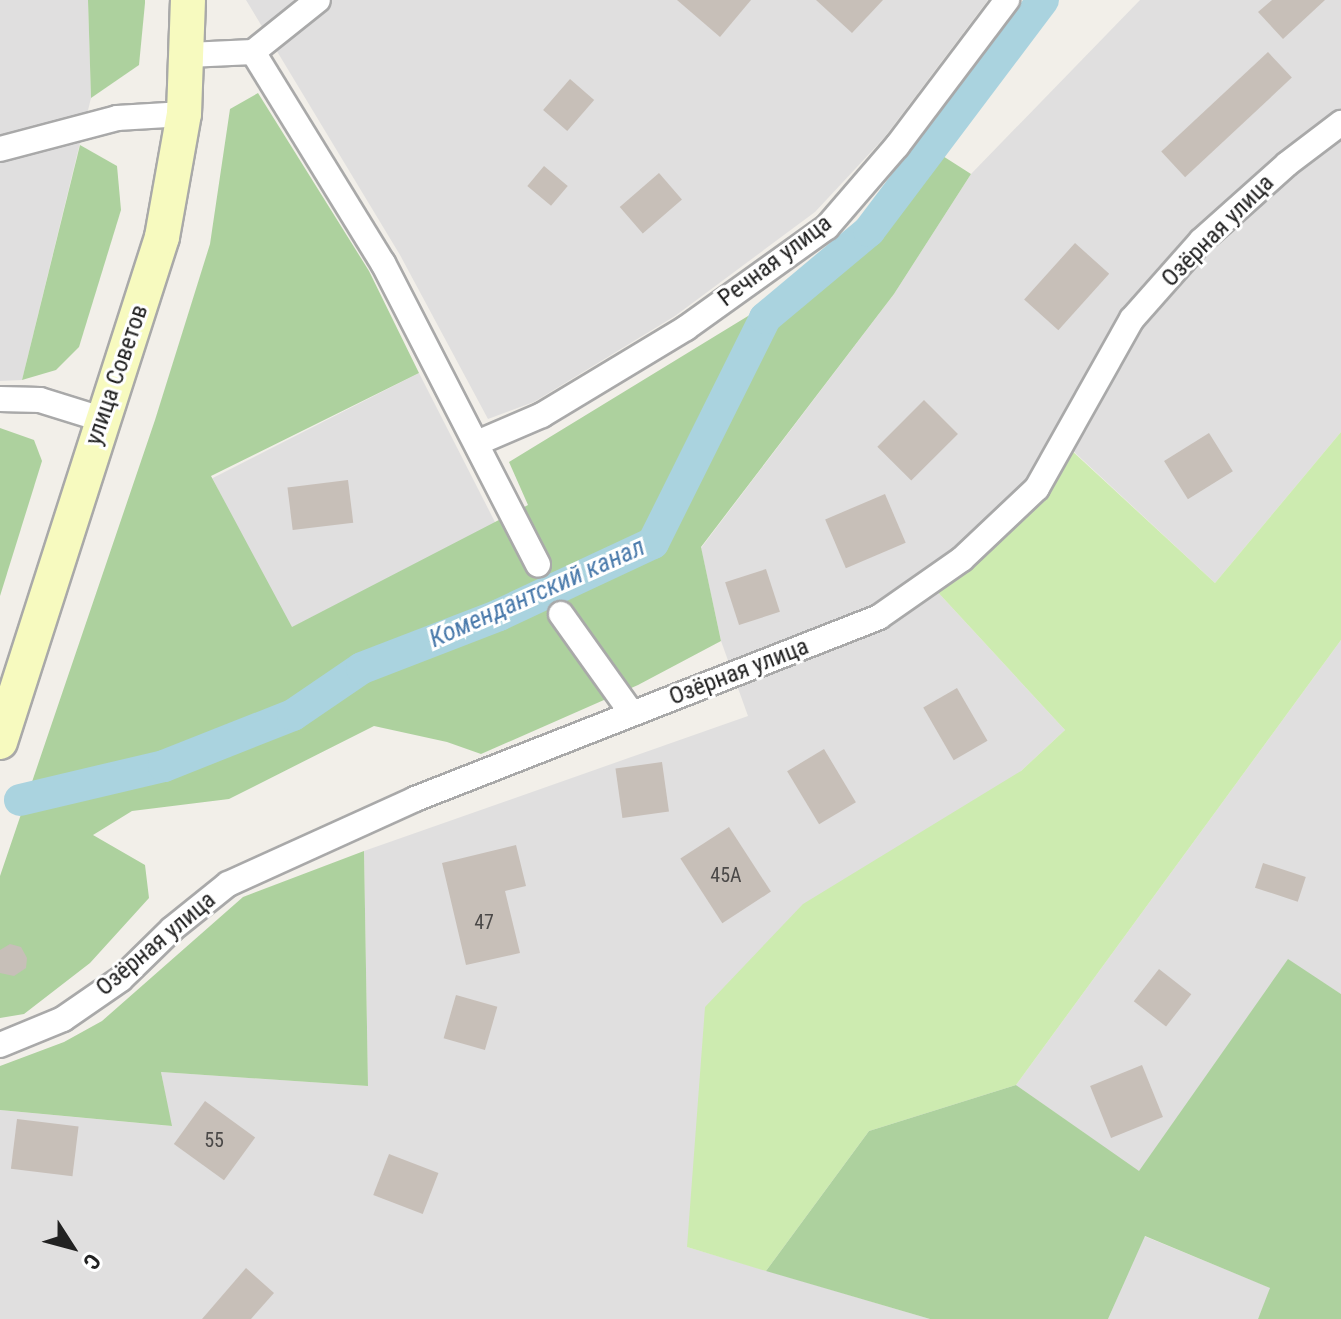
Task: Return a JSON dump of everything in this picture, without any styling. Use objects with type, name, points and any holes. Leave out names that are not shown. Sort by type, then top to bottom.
[{"type":"main road","name":"улица Советов","points":[[0,742],[101,419],[162,237],[184,114],[188,0]]},
{"type":"street","points":[[188,55],[253,52],[318,0]]},
{"type":"street","name":"Речная улица","points":[[477,443],[542,415],[686,328],[827,227],[897,146],[1007,0]]},
{"type":"street","points":[[253,52],[383,263],[538,565]]},
{"type":"street","points":[[0,149],[117,118],[184,114]]},
{"type":"street","name":"Озёрная улица","points":[[0,1045],[63,1019],[121,979],[172,929],[228,884],[415,799],[879,617],[962,559],[1037,488],[1132,319],[1201,241],[1287,164],[1341,123]]},
{"type":"street","points":[[0,399],[40,400],[101,419]]},
{"type":"street","points":[[561,614],[631,712]]},
{"type":"shaded area","points":[[0,0],[88,0],[91,98],[22,380],[0,381]]},
{"type":"shaded area","points":[[246,0],[988,0],[884,138],[815,212],[675,316],[534,402],[488,419],[400,255]]},
{"type":"shaded area","points":[[1140,0],[1341,0],[1341,432],[1215,583],[1071,449],[934,588],[1065,730],[1021,771],[687,1247],[930,1319],[0,1319],[0,1110],[171,1126],[161,1072],[368,1086],[364,851],[748,716],[721,641],[701,548],[894,294],[971,174]]},
{"type":"shaded area","points":[[419,373],[496,524],[289,629],[212,478]]},
{"type":"shaded area","points":[[1341,640],[1341,994],[1288,960],[1139,1172],[1016,1085]]},
{"type":"shaded area","points":[[1144,1236],[1271,1288],[1258,1319],[1108,1319]]},
{"type":"green space","points":[[88,0],[145,0],[139,65],[91,98]]},
{"type":"green space","points":[[258,93],[369,271],[419,373],[211,476],[292,627],[528,505],[509,462],[874,239],[935,151],[971,174],[894,294],[701,547],[721,641],[638,685],[481,754],[447,742],[374,726],[229,799],[132,811],[93,835],[145,865],[149,898],[90,963],[24,1014],[0,1018],[0,876],[155,420],[210,244],[230,109]]},
{"type":"green space","points":[[80,145],[117,166],[121,210],[79,347],[56,370],[22,380]]},
{"type":"green space","points":[[0,428],[34,440],[42,461],[0,596]]},
{"type":"green space","points":[[1341,432],[1341,640],[1016,1085],[869,1131],[766,1271],[687,1247],[705,1007],[803,904],[1021,771],[1065,730],[934,588],[1070,449],[1215,583]]},
{"type":"green space","points":[[364,851],[368,1086],[161,1072],[172,1126],[0,1110],[0,1066],[64,1042],[102,1021],[243,897]]},
{"type":"green space","points":[[1288,959],[1341,994],[1341,1319],[1258,1319],[1270,1288],[1145,1236],[1108,1319],[930,1319],[766,1271],[869,1131],[1016,1085],[1139,1171]]},
{"type":"building","points":[[677,0],[751,0],[720,37]]},
{"type":"building","points":[[816,0],[883,0],[852,33]]},
{"type":"building","points":[[1272,0],[1325,0],[1283,39],[1258,12]]},
{"type":"building","points":[[1268,52],[1292,78],[1185,177],[1161,152]]},
{"type":"building","points":[[570,79],[594,100],[567,131],[543,110]]},
{"type":"building","points":[[544,166],[568,186],[551,206],[527,186]]},
{"type":"building","points":[[659,173],[682,199],[643,234],[620,207]]},
{"type":"building","points":[[1075,243],[1109,274],[1058,330],[1024,299]]},
{"type":"building","points":[[924,400],[958,434],[911,481],[877,447]]},
{"type":"building","points":[[1209,433],[1233,471],[1188,499],[1164,461]]},
{"type":"building","points":[[348,480],[353,523],[293,530],[287,487]]},
{"type":"building","points":[[885,494],[906,543],[846,568],[825,519]]},
{"type":"building","points":[[766,569],[780,612],[739,625],[725,582]]},
{"type":"building","points":[[957,688],[987,741],[954,760],[923,708]]},
{"type":"building","points":[[824,749],[856,802],[819,824],[787,771]]},
{"type":"building","points":[[662,762],[669,812],[622,818],[615,769]]},
{"type":"building","points":[[729,827],[771,892],[722,923],[680,859]]},
{"type":"building","points":[[516,845],[526,886],[505,891],[520,953],[466,965],[442,863]]},
{"type":"building","points":[[1263,863],[1306,877],[1298,902],[1255,888]]},
{"type":"building","points":[[10,944],[21,947],[27,958],[26,968],[14,976],[0,973],[0,950]]},
{"type":"building","points":[[1159,969],[1191,994],[1166,1027],[1134,1001]]},
{"type":"building","points":[[456,995],[497,1007],[485,1050],[444,1038]]},
{"type":"building","points":[[1142,1065],[1163,1117],[1111,1138],[1090,1086]]},
{"type":"building","points":[[205,1101],[255,1137],[224,1180],[174,1144]]},
{"type":"building","points":[[17,1119],[79,1127],[72,1176],[11,1169]]},
{"type":"building","points":[[389,1154],[438,1173],[423,1214],[373,1195]]},
{"type":"building","points":[[246,1268],[274,1293],[251,1319],[202,1319]]},
{"type":"waterway","name":"Комендантский канал","points":[[20,800],[164,766],[293,715],[362,668],[499,615],[653,543],[765,318],[869,231],[1043,0]]}]
